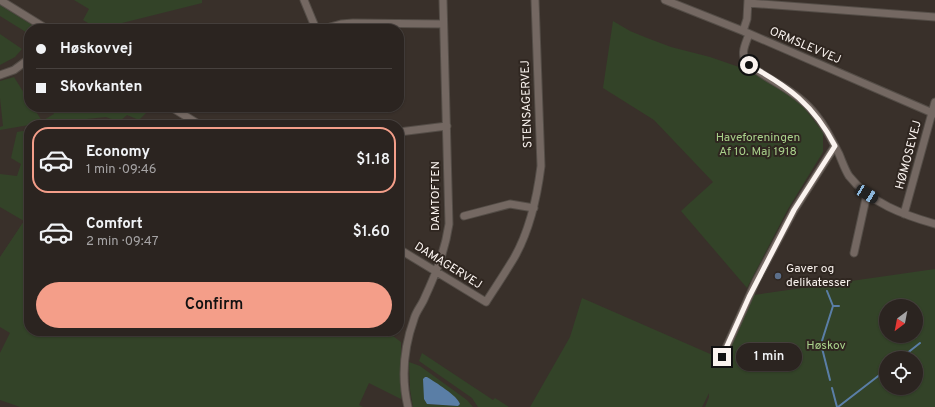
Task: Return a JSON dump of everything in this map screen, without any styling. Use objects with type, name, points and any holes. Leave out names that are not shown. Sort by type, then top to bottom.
[{"type":"street","points":[[0,0],[39,24]]},
{"type":"street","points":[[304,0],[314,24]]},
{"type":"street","name":"DAMTOFTEN","points":[[408,407],[405,391],[404,369],[409,337],[414,318],[437,272],[446,244],[449,224],[443,0]]},
{"type":"street","name":"STENSAGERVEJ","points":[[486,302],[514,257],[526,231],[534,208],[539,184],[540,166],[535,0]]},
{"type":"street","name":"ORMSLEVVEJ","points":[[665,0],[746,32],[933,113]]},
{"type":"street","points":[[935,17],[748,2],[743,56],[746,62],[793,92],[821,120],[849,175],[867,194],[904,214],[935,224]]},
{"type":"street","points":[[341,24],[444,24]]},
{"type":"street","points":[[0,75],[14,70],[24,63]]},
{"type":"street","name":"HØMOSEVEJ","points":[[904,214],[935,102]]},
{"type":"street","points":[[179,112],[192,120]]},
{"type":"street","points":[[404,131],[447,126]]},
{"type":"street","points":[[722,357],[749,297],[794,210],[835,146]]},
{"type":"street","points":[[854,253],[867,194]]},
{"type":"street","points":[[464,216],[510,204],[534,208]]},
{"type":"street","name":"DAMAGERVEJ","points":[[404,252],[486,302]]},
{"type":"green space","points":[[74,0],[202,0],[202,3],[118,24],[90,24],[83,20],[89,9]]},
{"type":"green space","points":[[0,5],[31,24],[24,24],[24,31],[0,16]]},
{"type":"green space","name":"Haveforeningen Af 10. Maj 1918","points":[[613,21],[630,31],[647,38],[671,47],[710,57],[742,68],[764,79],[792,97],[805,109],[823,132],[823,152],[788,209],[747,288],[681,211],[713,182],[654,120],[603,88]]},
{"type":"green space","points":[[0,34],[22,49],[15,57],[0,65]]},
{"type":"green space","points":[[14,77],[24,93],[24,112],[36,112],[41,120],[24,120],[24,126],[0,130],[0,127],[3,126],[0,81]]},
{"type":"green space","points":[[53,112],[146,113],[139,120],[127,115],[121,120],[114,120],[106,117],[77,120],[44,120],[54,114]]},
{"type":"green space","points":[[24,131],[24,221],[0,207],[0,174],[17,176],[21,164],[11,158],[17,132]]},
{"type":"green space","points":[[24,221],[24,336],[393,336],[401,342],[401,399],[369,383],[359,405],[363,407],[20,407],[0,400],[0,353],[10,333],[0,327],[0,257]]},
{"type":"green space","name":"Høskov","points":[[935,269],[935,407],[705,407],[709,393],[702,407],[530,407],[570,337],[582,298],[724,360],[754,295]]},
{"type":"green space","points":[[422,353],[493,400],[495,398],[509,407],[478,407],[472,398],[419,361]]},
{"type":"green space","points":[[409,362],[420,366],[467,400],[473,407],[413,407],[410,389]],"holes":[[[427,377],[458,400],[460,404],[458,406],[427,404]]]},
{"type":"water","points":[[425,377],[431,379],[451,393],[460,404],[458,406],[427,404],[424,399],[423,379]]},
{"type":"waterway","points":[[827,291],[833,306],[821,344],[830,380]]},
{"type":"waterway","points":[[833,306],[839,306]]},
{"type":"waterway","points":[[910,351],[920,343]]},
{"type":"waterway","points":[[838,407],[879,375]]},
{"type":"waterway","points":[[832,388],[837,407]]},
{"type":"place","name":"Gaver og delikatesser","points":[[778,276]]},
{"type":"route","points":[[722,357],[756,281],[794,210],[835,146],[821,120],[808,105],[793,92],[749,65]]}]
